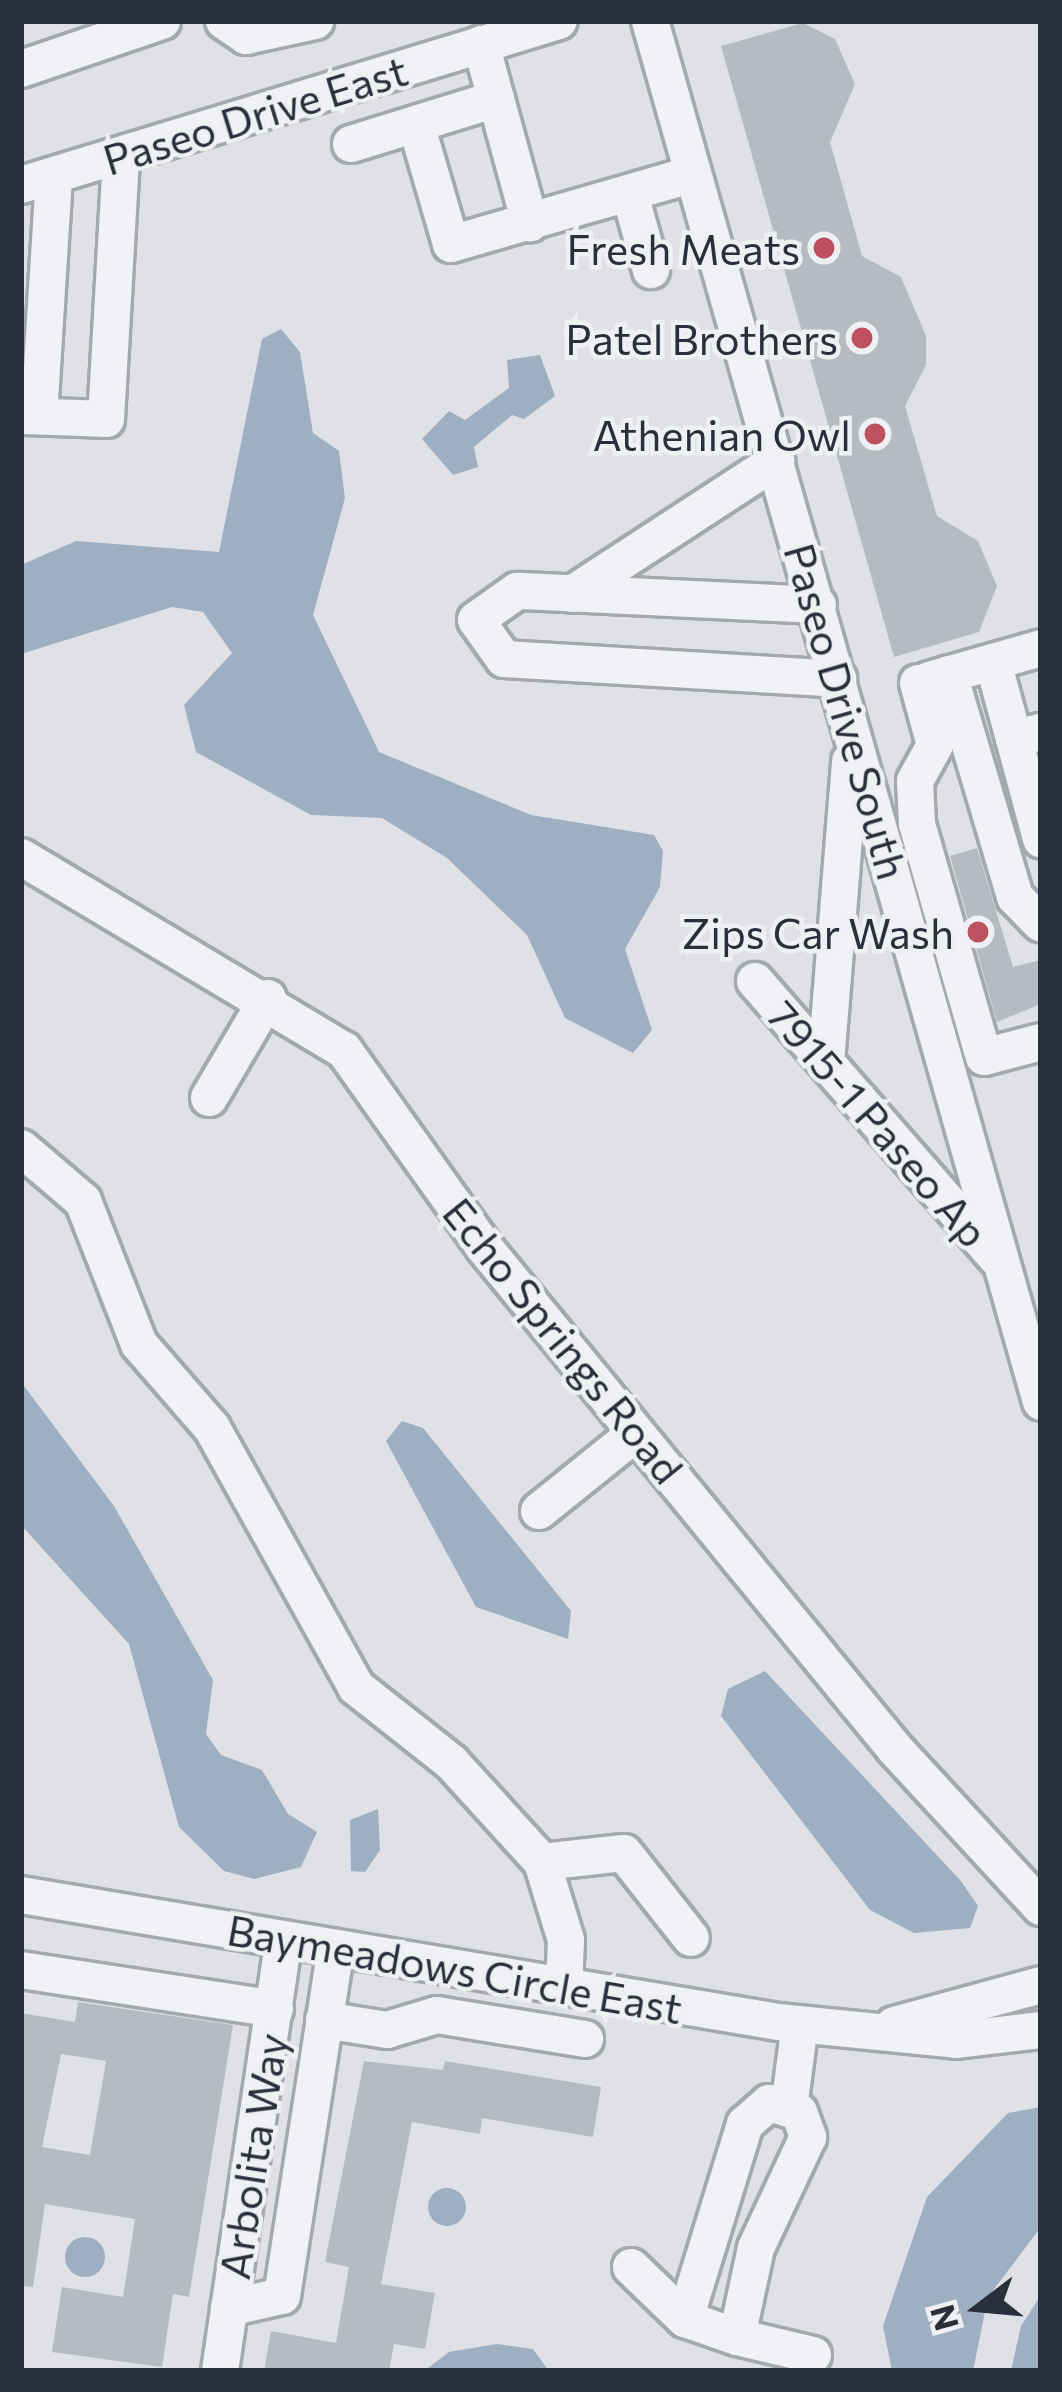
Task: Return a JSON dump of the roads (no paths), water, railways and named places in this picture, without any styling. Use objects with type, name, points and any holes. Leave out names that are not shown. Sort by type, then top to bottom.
[{"type":"street","points":[[21,69],[162,21]]},
{"type":"street","points":[[224,21],[246,36],[316,21]]},
{"type":"street","name":"Paseo Drive East","points":[[37,180],[559,21]]},
{"type":"street","name":"Paseo Drive South","points":[[650,21],[1041,1402]]},
{"type":"street","points":[[482,44],[530,223]]},
{"type":"street","points":[[351,144],[496,99]]},
{"type":"street","points":[[416,124],[451,244],[693,173]]},
{"type":"street","points":[[37,180],[30,416],[106,419],[121,155]]},
{"type":"street","points":[[630,194],[651,270]]},
{"type":"street","points":[[572,594],[776,461]]},
{"type":"street","points":[[818,605],[517,591],[476,620],[504,659],[838,679]]},
{"type":"street","points":[[924,681],[1041,648]]},
{"type":"street","points":[[993,662],[1028,735],[1041,839]]},
{"type":"street","points":[[924,681],[1008,879],[1041,924]]},
{"type":"street","points":[[924,681],[934,745],[915,782],[917,824],[984,1057],[1041,1042]]},
{"type":"street","points":[[826,1062],[852,736]]},
{"type":"street","name":"Echo Springs Road","points":[[21,857],[268,998],[344,1050],[636,1433],[895,1749],[1041,1906]]},
{"type":"street","name":"7915-1 Paseo Ap","points":[[755,981],[1002,1264]]},
{"type":"street","points":[[209,1098],[268,998]]},
{"type":"street","points":[[21,1148],[83,1201],[140,1344],[212,1428],[356,1687],[451,1762],[542,1862],[566,1940],[565,1987]]},
{"type":"street","points":[[538,1511],[636,1433]]},
{"type":"street","points":[[542,1862],[624,1853],[691,1938]]},
{"type":"street","name":"Baymeadows Circle East","points":[[21,1895],[789,2024],[891,2026],[957,2040],[1041,2030]]},
{"type":"street","name":"Arbolita Way","points":[[220,2371],[284,1940]]},
{"type":"street","points":[[229,2308],[282,2296],[337,1948]]},
{"type":"street","points":[[21,1970],[275,2008]]},
{"type":"street","name":"Baymeadows Circle East","points":[[891,2026],[1041,1985]]},
{"type":"street","points":[[324,2020],[387,2030],[437,2015],[585,2039]]},
{"type":"street","points":[[779,2106],[789,2024]]},
{"type":"street","points":[[685,2319],[745,2124],[779,2106]]},
{"type":"street","points":[[737,2337],[756,2248],[806,2152],[806,2122],[779,2106]]},
{"type":"street","points":[[631,2267],[685,2319],[813,2355]]},
{"type":"water","points":[[281,329],[300,352],[313,433],[339,451],[345,498],[313,615],[379,752],[531,815],[654,835],[663,851],[660,887],[625,949],[652,1030],[633,1053],[565,1018],[527,935],[447,858],[382,818],[311,815],[196,752],[184,705],[232,653],[203,612],[172,607],[21,654],[21,565],[76,541],[219,552],[262,339]]},
{"type":"water","points":[[540,355],[555,396],[524,419],[512,415],[474,447],[478,467],[453,475],[422,439],[449,411],[465,420],[509,388],[507,360]]},
{"type":"water","points":[[21,1382],[114,1506],[213,1680],[206,1734],[221,1755],[262,1770],[288,1814],[317,1832],[301,1867],[254,1879],[224,1871],[179,1827],[129,1644],[21,1525]]},
{"type":"water","points":[[402,1421],[423,1428],[571,1611],[568,1639],[476,1607],[386,1441]]},
{"type":"water","points":[[765,1671],[961,1881],[978,1906],[970,1928],[914,1933],[870,1910],[721,1716],[728,1689]]},
{"type":"water","points":[[378,1809],[380,1850],[365,1872],[351,1871],[350,1820]]},
{"type":"water","points":[[1041,2107],[1041,2227],[988,2297],[973,2371],[892,2371],[883,2326],[927,2197],[1008,2113]]},
{"type":"water","points":[[447,2188],[460,2194],[466,2207],[460,2220],[447,2226],[434,2220],[428,2207],[434,2194]]},
{"type":"water","points":[[85,2237],[99,2243],[105,2257],[99,2271],[85,2277],[71,2271],[65,2257],[71,2243]]},
{"type":"water","points":[[1041,2295],[1041,2371],[1011,2371],[1021,2326]]},
{"type":"water","points":[[497,2344],[533,2349],[549,2371],[424,2371],[449,2352]]},
{"type":"place","name":"Fresh Meats","points":[[824,248]]},
{"type":"place","name":"Patel Brothers","points":[[862,338]]},
{"type":"place","name":"Athenian Owl","points":[[875,434]]},
{"type":"place","name":"Zips Car Wash","points":[[978,932]]}]
